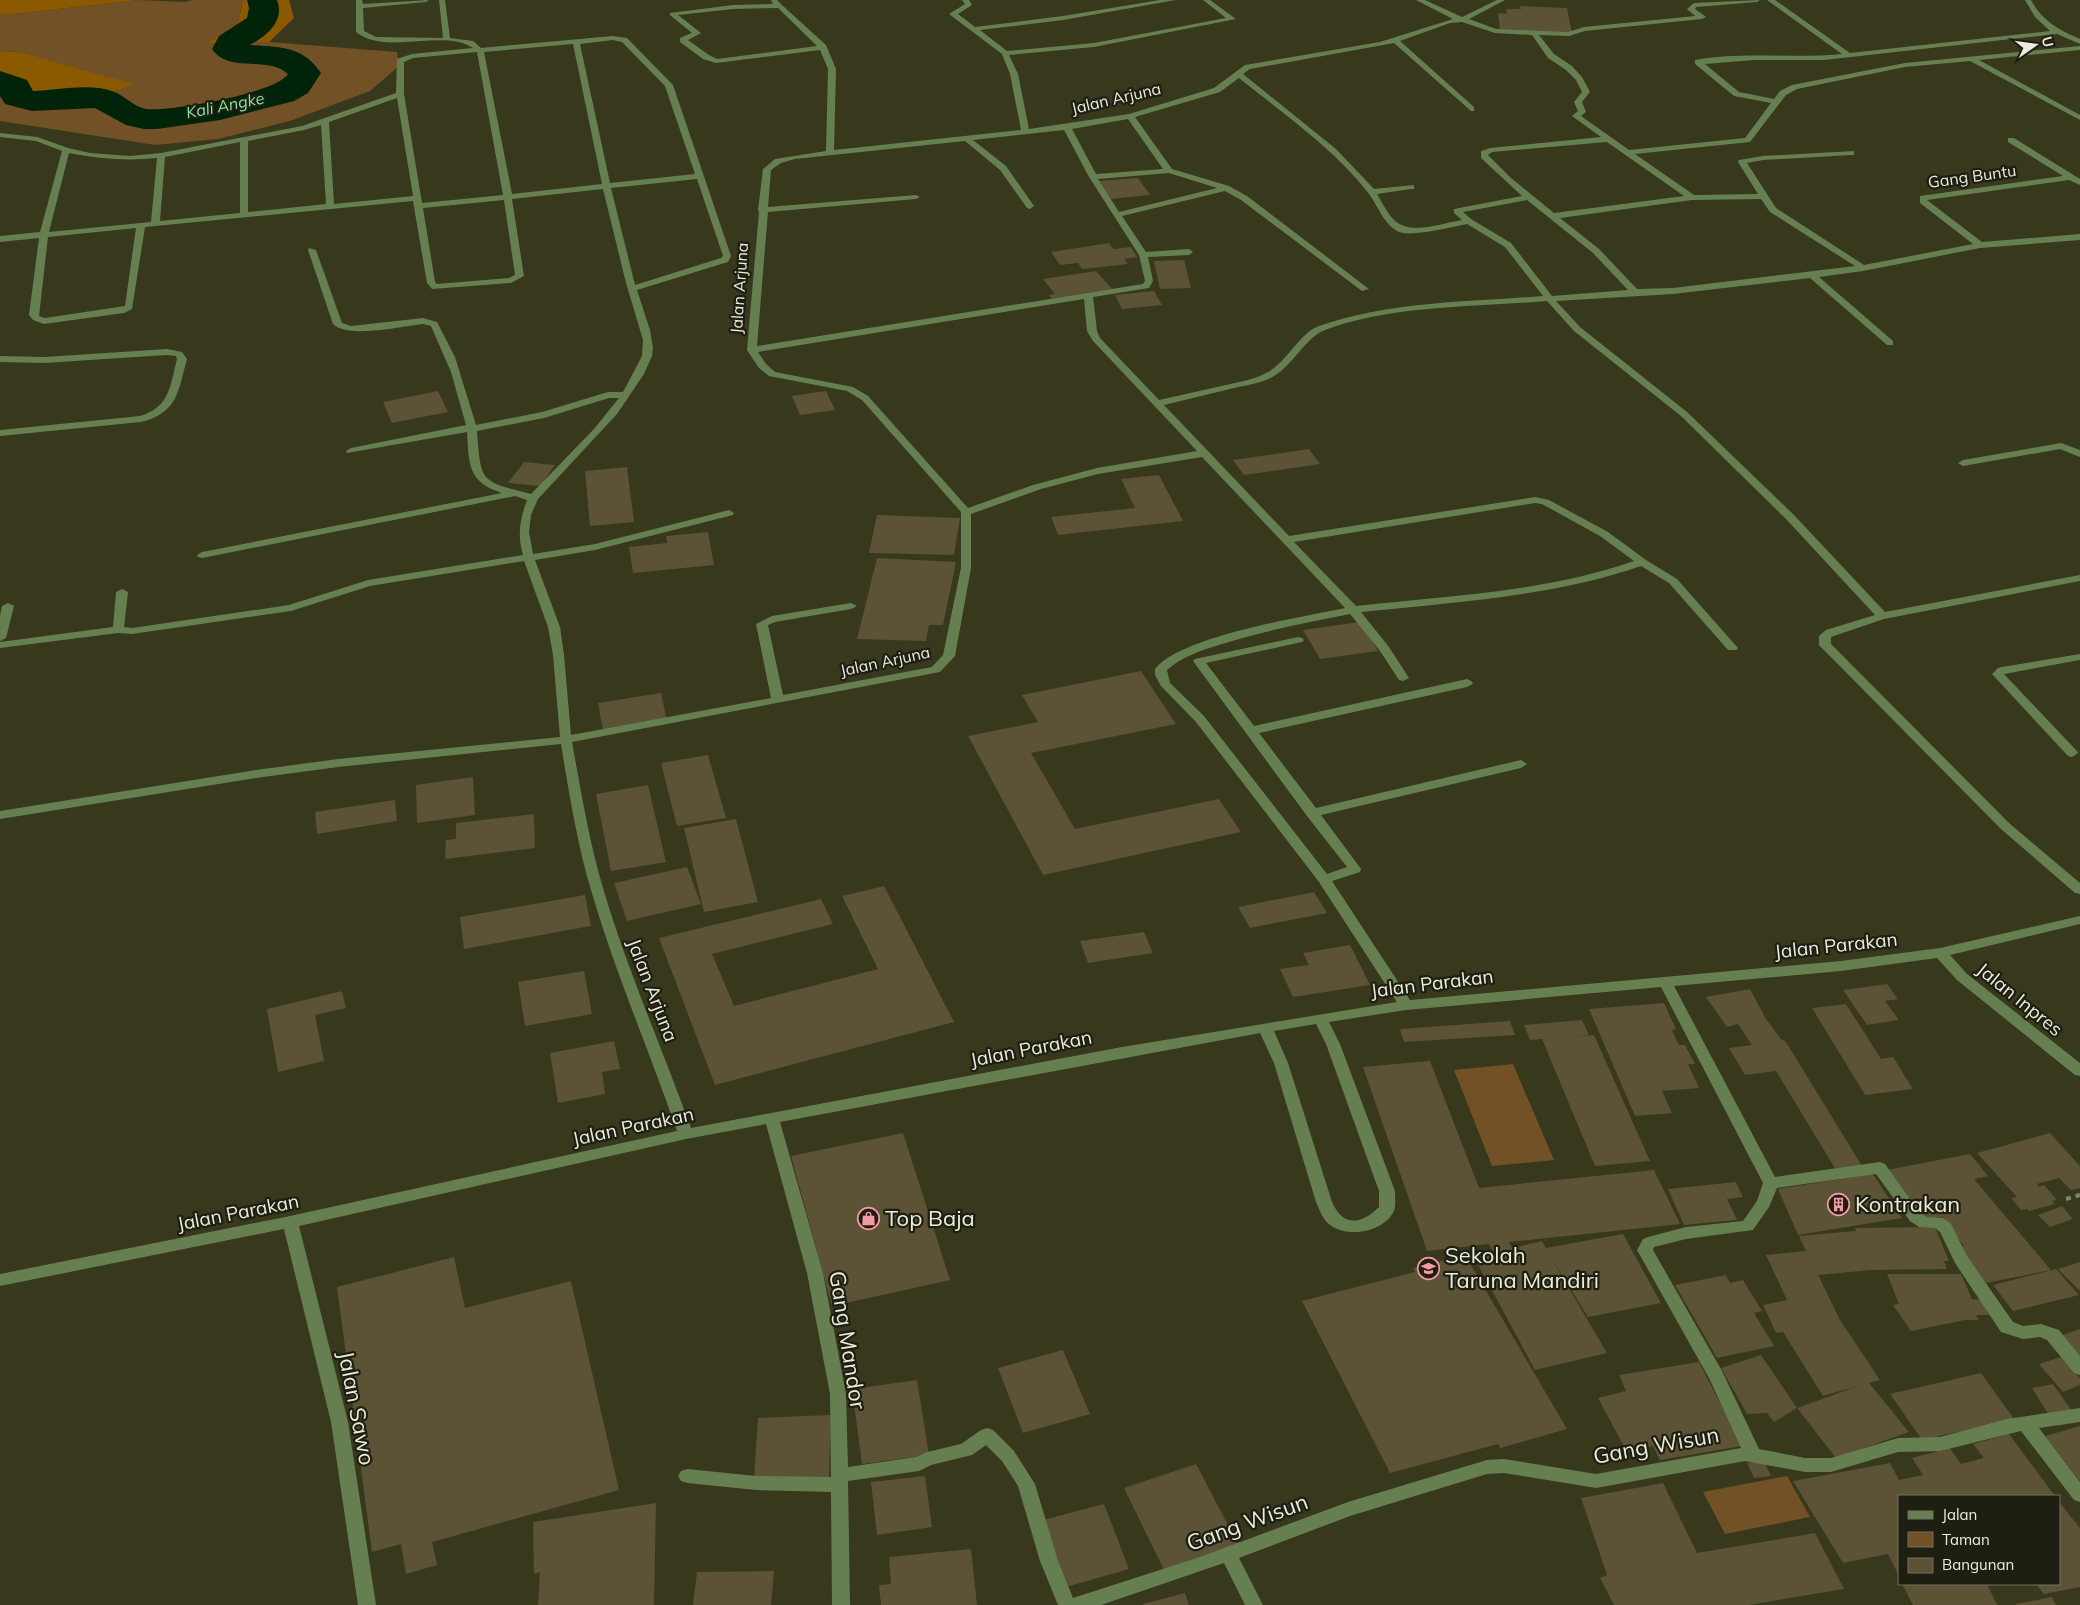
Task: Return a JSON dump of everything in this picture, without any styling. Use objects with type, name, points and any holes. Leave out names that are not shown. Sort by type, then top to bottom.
[{"type":"street","points":[[426,0],[359,3],[360,32],[375,39],[447,40],[470,43],[480,50],[508,196],[520,276],[511,280],[439,287],[435,287],[431,283],[400,94],[400,61],[404,58],[480,50],[613,38],[624,40],[669,85],[726,258],[632,289]]},
{"type":"street","points":[[442,0],[447,40]]},
{"type":"street","points":[[773,0],[823,47],[832,69],[830,153]]},
{"type":"street","points":[[965,0],[969,6],[953,14],[1005,53],[1014,74],[1025,131]]},
{"type":"street","points":[[974,29],[1063,18],[1173,0]]},
{"type":"street","points":[[1005,53],[1094,45],[1232,19],[1206,0]]},
{"type":"street","points":[[1419,0],[1462,20],[1479,24],[1495,31],[1569,34],[1584,29],[1702,17],[1691,9],[1694,5],[1757,0]]},
{"type":"street","name":"Jalan Arjuna","points":[[566,740],[936,670],[942,666],[949,656],[966,568],[966,512],[865,398],[850,389],[772,374],[762,366],[752,350],[762,210],[767,169],[771,164],[795,157],[1067,127],[1130,116],[1217,90],[1240,75],[1248,67],[1395,40],[1449,21],[1462,20],[1502,0]]},
{"type":"street","points":[[1770,0],[1848,55]]},
{"type":"street","points":[[2028,0],[2037,18],[2058,32],[2080,42]]},
{"type":"street","points":[[780,6],[733,7],[672,14],[697,33],[683,40],[706,57],[716,61],[823,47]]},
{"type":"street","points":[[1776,102],[1737,94],[1698,62],[1754,58],[1824,58],[2058,32]]},
{"type":"street","points":[[1534,33],[1552,56],[1579,79],[1586,92],[1578,102],[1582,112],[1576,116],[1692,198]]},
{"type":"street","points":[[2066,36],[2080,35]]},
{"type":"street","points":[[1395,40],[1471,108]]},
{"type":"street","points":[[312,250],[338,324],[342,327],[351,329],[423,321],[434,324],[458,380],[472,427],[474,464],[480,476],[495,487],[533,498],[625,395],[648,355],[649,343],[632,289],[605,186],[576,42]]},
{"type":"street","points":[[1863,268],[1773,210],[1762,196],[1742,162],[1755,149],[1776,102],[1789,90],[1810,83],[1886,68],[2080,48]]},
{"type":"street","points":[[1972,59],[2080,118]]},
{"type":"street","points":[[1240,75],[1333,150],[1372,192],[1390,221],[1402,230],[1421,230],[1468,221]]},
{"type":"street","points":[[0,135],[38,139],[66,150],[114,157],[161,155],[244,140],[326,122],[400,94]]},
{"type":"street","points":[[1130,116],[1169,171]]},
{"type":"street","points":[[326,122],[330,208]]},
{"type":"street","points":[[752,350],[1088,297],[1146,286],[1149,281],[1143,256],[1116,215],[1067,127]]},
{"type":"street","points":[[966,137],[1003,168],[1030,206]]},
{"type":"street","points":[[244,140],[244,216]]},
{"type":"street","points":[[1610,140],[1490,150],[1484,153],[1484,156],[1508,180],[1596,252],[1635,292]]},
{"type":"street","name":"Gang Buntu","points":[[2011,140],[2080,183]]},
{"type":"street","points":[[1628,152],[1755,149],[1851,153]]},
{"type":"street","points":[[66,150],[44,235],[34,315],[38,320],[44,321],[124,310],[129,307],[141,226]]},
{"type":"street","points":[[155,225],[161,155]]},
{"type":"street","points":[[1094,176],[1169,171],[1226,188],[1244,198],[1365,289]]},
{"type":"street","points":[[0,239],[330,208],[508,196],[700,176]]},
{"type":"street","name":"Gang Buntu","points":[[1980,246],[1923,201],[1923,198],[2071,178]]},
{"type":"street","points":[[1372,192],[1411,187]]},
{"type":"street","points":[[1116,215],[1226,188]]},
{"type":"street","points":[[1552,216],[1692,198],[1762,196]]},
{"type":"street","points":[[762,210],[916,197]]},
{"type":"street","points":[[1529,197],[1458,210],[1458,213],[1508,245],[1551,300],[1588,338],[1684,414],[1718,446],[1790,517],[1882,616]]},
{"type":"street","points":[[1159,402],[1254,381],[1270,375],[1288,361],[1312,334],[1320,329],[1354,319],[1404,310],[1635,292],[1673,291],[1863,268],[1980,246],[2080,237]]},
{"type":"street","points":[[1143,256],[1189,252]]},
{"type":"street","points":[[1812,275],[1890,343]]},
{"type":"street","points":[[1088,297],[1093,335],[1159,402],[1354,610],[1385,649],[1403,678]]},
{"type":"street","points":[[0,359],[44,360],[167,352],[179,354],[182,359],[168,405],[156,414],[141,419],[0,433]]},
{"type":"street","points":[[351,451],[544,415],[608,394],[625,395]]},
{"type":"street","points":[[1963,463],[2061,446],[2080,454]]},
{"type":"street","points":[[966,512],[1037,487],[1097,471],[1206,453]]},
{"type":"street","points":[[202,555],[517,493]]},
{"type":"street","name":"Jalan Arjuna","points":[[533,498],[526,511],[524,542],[528,559],[546,600],[554,626],[562,681],[566,740],[587,850],[600,898],[686,1134]]},
{"type":"street","points":[[1287,540],[1536,500],[1544,502],[1604,534],[1680,587],[1732,648]]},
{"type":"street","points":[[0,644],[118,630],[132,631],[291,608],[368,583],[528,559],[632,539],[729,513]]},
{"type":"street","points":[[1406,1005],[1324,879],[1200,719],[1165,684],[1160,672],[1171,660],[1218,641],[1253,630],[1354,610],[1524,591],[1601,576],[1642,562]]},
{"type":"street","points":[[2080,578],[1882,616],[1830,632],[1825,636],[1825,645],[2005,826],[2080,890]]},
{"type":"street","points":[[118,630],[122,592]]},
{"type":"street","points":[[0,638],[8,606]]},
{"type":"street","points":[[778,701],[762,624],[772,619],[851,606]]},
{"type":"street","points":[[1298,640],[1199,661],[1311,813],[1355,869],[1324,879]]},
{"type":"street","points":[[2072,753],[1998,674],[2002,670],[2080,657]]},
{"type":"street","points":[[1250,730],[1466,683]]},
{"type":"street","points":[[0,815],[265,773],[566,740]]},
{"type":"street","points":[[1311,813],[1520,764]]},
{"type":"street","name":"Jalan Parakan","points":[[0,1280],[290,1222],[686,1134],[1265,1027],[1406,1005],[1841,966],[1940,953],[2080,920]]},
{"type":"street","name":"Jalan Inpres","points":[[1940,953],[1962,977],[2080,1071]]},
{"type":"street","points":[[1666,982],[1771,1183],[1764,1203],[1748,1226],[1686,1233],[1648,1243],[1645,1250],[1711,1363],[1752,1454]]},
{"type":"street","points":[[1265,1027],[1281,1063],[1324,1202],[1331,1217],[1343,1225],[1356,1227],[1375,1221],[1386,1209],[1387,1191],[1332,1044],[1320,1018]]},
{"type":"street","name":"Gang Mandor","points":[[772,1118],[815,1273],[838,1394],[841,1605]]},
{"type":"street","points":[[1771,1183],[1880,1168],[1915,1218],[1924,1222],[1938,1222],[1946,1228],[1961,1258],[2007,1327],[2023,1333],[2041,1330],[2053,1335],[2080,1368]]},
{"type":"street","name":"Jalan Sawo","points":[[290,1222],[329,1376],[345,1452],[360,1574],[367,1605]]},
{"type":"street","name":"Gang Wisun","points":[[1077,1605],[1228,1554],[1348,1509],[1487,1467],[1504,1466],[1596,1481],[1728,1456],[1752,1454],[1805,1465],[1831,1465],[1898,1445],[1940,1444],[2025,1423],[2080,1415]]},
{"type":"street","points":[[2025,1423],[2080,1495]]},
{"type":"street","points":[[687,1476],[756,1483],[840,1480],[919,1464],[927,1459],[966,1450],[987,1435],[1008,1456],[1026,1484],[1049,1561],[1067,1605]]},
{"type":"street","points":[[1228,1554],[1254,1605]]},
{"type":"path","points":[[2066,1199],[2080,1195]]},
{"type":"green space","points":[[138,0],[186,2],[192,0],[243,0],[238,23],[208,44],[269,42],[397,52],[399,66],[370,91],[290,121],[218,139],[155,145],[0,121],[0,92],[32,105],[94,100],[19,52],[0,51],[0,13],[5,15]]},
{"type":"green space","points":[[1513,1064],[1554,1160],[1492,1166],[1454,1070]]},
{"type":"green space","points":[[1787,1476],[1810,1517],[1725,1534],[1703,1492]]},
{"type":"shaded area","points":[[0,0],[138,0],[5,15],[0,13]]},
{"type":"shaded area","points":[[243,0],[289,0],[294,18],[269,42],[207,44],[238,23]]},
{"type":"shaded area","points":[[0,51],[19,52],[133,84],[94,100],[32,105],[0,92]]},
{"type":"building","points":[[1520,6],[1567,8],[1572,33],[1500,30],[1498,13],[1507,14],[1506,9],[1521,9]]},
{"type":"building","points":[[1138,178],[1150,195],[1110,199],[1099,181]]},
{"type":"building","points":[[1109,243],[1114,249],[1131,247],[1137,257],[1124,259],[1128,264],[1082,269],[1078,263],[1060,265],[1051,252]]},
{"type":"building","points":[[1184,260],[1191,288],[1160,289],[1154,261]]},
{"type":"building","points":[[1096,271],[1112,289],[1052,299],[1049,295],[1055,294],[1043,279]]},
{"type":"building","points":[[1154,291],[1162,305],[1122,309],[1115,295]]},
{"type":"building","points":[[438,391],[448,412],[392,423],[383,402]]},
{"type":"building","points":[[826,391],[835,410],[800,415],[792,396]]},
{"type":"building","points":[[1309,449],[1320,464],[1244,475],[1233,460]]},
{"type":"building","points":[[524,462],[555,465],[540,486],[508,483]]},
{"type":"building","points":[[627,467],[634,522],[590,526],[585,471]]},
{"type":"building","points":[[1159,475],[1183,521],[1058,535],[1051,517],[1135,508],[1121,479]]},
{"type":"building","points":[[877,515],[960,518],[954,555],[869,553]]},
{"type":"building","points":[[708,532],[714,565],[633,573],[629,547],[667,543],[666,536]]},
{"type":"building","points":[[877,558],[956,562],[943,625],[929,625],[926,641],[857,639]]},
{"type":"building","points":[[1360,622],[1378,651],[1320,659],[1303,630]]},
{"type":"building","points":[[1141,671],[1176,724],[1031,753],[1075,829],[1219,799],[1241,832],[1043,875],[968,736],[1038,722],[1022,695]]},
{"type":"building","points":[[661,693],[667,721],[603,731],[598,703]]},
{"type":"building","points":[[708,755],[726,818],[677,826],[661,763]]},
{"type":"building","points":[[473,777],[475,815],[417,823],[416,785]]},
{"type":"building","points":[[648,785],[666,862],[611,871],[596,794]]},
{"type":"building","points":[[395,800],[397,821],[317,834],[315,812]]},
{"type":"building","points":[[534,814],[535,848],[445,859],[446,840],[456,839],[456,823]]},
{"type":"building","points":[[736,819],[758,902],[704,912],[684,828]]},
{"type":"building","points":[[687,867],[701,904],[627,921],[614,883]]},
{"type":"building","points":[[884,886],[954,1022],[715,1085],[659,938],[821,899],[833,924],[712,954],[734,1006],[878,969],[842,896]]},
{"type":"building","points":[[1314,892],[1327,913],[1250,928],[1238,907]]},
{"type":"building","points":[[585,895],[591,926],[464,949],[460,917]]},
{"type":"building","points":[[1144,932],[1153,953],[1088,963],[1080,941]]},
{"type":"building","points":[[1350,945],[1370,985],[1293,997],[1280,969],[1309,965],[1303,953]]},
{"type":"building","points":[[584,971],[592,1014],[525,1026],[518,982]]},
{"type":"building","points":[[1887,984],[1898,999],[1885,1001],[1899,1020],[1867,1025],[1843,990]]},
{"type":"building","points":[[1750,989],[1766,1019],[1781,1039],[1786,1042],[1862,1166],[1836,1170],[1776,1071],[1745,1075],[1729,1048],[1752,1045],[1738,1024],[1727,1027],[1706,997]]},
{"type":"building","points":[[342,991],[346,1008],[315,1015],[324,1061],[278,1072],[267,1009]]},
{"type":"building","points":[[1664,1003],[1676,1029],[1672,1030],[1679,1045],[1685,1045],[1695,1064],[1688,1064],[1699,1088],[1662,1091],[1672,1113],[1635,1116],[1589,1009]]},
{"type":"building","points":[[1846,1004],[1881,1059],[1893,1057],[1913,1089],[1865,1095],[1812,1008]]},
{"type":"building","points":[[1582,1020],[1589,1035],[1571,1037],[1594,1035],[1650,1161],[1595,1166],[1542,1039],[1530,1040],[1524,1025]]},
{"type":"building","points":[[1510,1021],[1515,1035],[1404,1042],[1400,1029]]},
{"type":"building","points":[[614,1041],[620,1069],[602,1072],[605,1094],[558,1103],[550,1053]]},
{"type":"building","points":[[1430,1061],[1479,1188],[1654,1170],[1680,1224],[1509,1242],[1512,1248],[1542,1241],[1546,1248],[1623,1234],[1661,1303],[1588,1317],[1550,1256],[1607,1353],[1535,1370],[1476,1261],[1482,1260],[1479,1255],[1493,1252],[1489,1244],[1427,1251],[1363,1067]]},
{"type":"building","name":"Top Baja","points":[[903,1133],[950,1280],[832,1306],[791,1156]]},
{"type":"building","points":[[2050,1133],[2080,1166],[2080,1188],[2071,1190],[2059,1178],[2037,1184],[2039,1187],[2044,1185],[2057,1200],[2052,1201],[2055,1204],[2029,1211],[2027,1209],[2021,1210],[2011,1198],[2017,1197],[1977,1153]]},
{"type":"building","points":[[1970,1154],[1988,1176],[1974,1179],[2051,1270],[1986,1283],[1959,1247],[1964,1246],[1942,1217],[1926,1220],[1887,1170]]},
{"type":"building","name":"Kontrakan","points":[[1873,1174],[1902,1218],[1798,1235],[1778,1189]]},
{"type":"building","points":[[1736,1182],[1743,1197],[1727,1199],[1737,1220],[1684,1225],[1668,1189]]},
{"type":"building","points":[[2062,1206],[2073,1219],[2050,1227],[2038,1215]]},
{"type":"building","points":[[1935,1227],[1949,1261],[1944,1261],[1947,1269],[1871,1270],[1818,1275],[1840,1320],[1880,1380],[1869,1383],[1909,1432],[1836,1458],[1797,1408],[1858,1386],[1823,1396],[1783,1332],[1776,1333],[1763,1305],[1787,1300],[1766,1255],[1806,1251],[1799,1236],[1856,1231],[1855,1228]]},
{"type":"building","points":[[1465,1255],[1567,1429],[1500,1448],[1498,1444],[1390,1473],[1302,1301],[1415,1272],[1413,1268]]},
{"type":"building","points":[[454,1257],[465,1308],[571,1281],[619,1490],[432,1542],[437,1565],[406,1574],[401,1544],[372,1552],[337,1287]]},
{"type":"building","points":[[2080,1262],[2080,1291],[2058,1269]]},
{"type":"building","points":[[2056,1269],[2079,1295],[2013,1311],[1993,1285]]},
{"type":"building","points":[[1887,1274],[1961,1274],[1972,1299],[1982,1300],[1989,1315],[1976,1315],[1979,1320],[1965,1320],[1911,1331],[1893,1305],[1899,1304]]},
{"type":"building","points":[[1726,1275],[1730,1283],[1743,1280],[1762,1311],[1754,1313],[1774,1346],[1717,1358],[1675,1285]]},
{"type":"building","points":[[2080,1329],[2080,1358],[2060,1336]]},
{"type":"building","points":[[1063,1350],[1090,1414],[1023,1433],[998,1368]]},
{"type":"building","points":[[1761,1355],[1797,1408],[1774,1422],[1767,1413],[1747,1414],[1721,1368]]},
{"type":"building","points":[[2061,1357],[2080,1378],[2080,1385],[2063,1392],[2039,1364]]},
{"type":"building","points":[[1699,1362],[1742,1446],[1660,1460],[1653,1446],[1627,1452],[1598,1398],[1626,1391],[1619,1375]]},
{"type":"building","points":[[1981,1373],[2014,1419],[1922,1440],[1890,1394]]},
{"type":"building","points":[[917,1380],[929,1455],[862,1464],[852,1389]]},
{"type":"building","points":[[2053,1384],[2072,1411],[2049,1415],[2032,1388]]},
{"type":"building","points":[[831,1415],[829,1477],[754,1480],[758,1418]]},
{"type":"building","points":[[2080,1426],[2080,1481],[2045,1436]]},
{"type":"building","points":[[2009,1434],[2054,1495],[1898,1495],[1898,1574],[1888,1554],[1843,1563],[1793,1481],[1890,1463],[1899,1480],[1923,1475],[1912,1458],[1950,1448],[1961,1464],[1984,1458],[1973,1444]]},
{"type":"building","points":[[1764,1461],[1771,1476],[1754,1478],[1747,1463]]},
{"type":"building","points":[[1196,1464],[1239,1546],[1165,1572],[1124,1488]]},
{"type":"building","points":[[925,1476],[932,1527],[877,1535],[871,1482]]},
{"type":"building","points":[[1663,1483],[1697,1553],[1815,1533],[1844,1589],[1749,1605],[1614,1605],[1600,1578],[1607,1575],[1581,1498]]},
{"type":"building","points":[[656,1503],[654,1605],[538,1605],[540,1572],[534,1574],[533,1522]]},
{"type":"building","points":[[2060,1503],[2080,1528],[2080,1587],[2044,1594],[2037,1585],[2060,1585]]},
{"type":"building","points":[[1104,1504],[1129,1569],[1066,1587],[1043,1520]]},
{"type":"building","points":[[971,1549],[977,1605],[881,1605],[879,1585],[891,1584],[889,1557]]},
{"type":"building","points":[[774,1571],[771,1605],[693,1605],[697,1572]]},
{"type":"building","points":[[1903,1585],[1987,1585],[1997,1605],[1913,1605]]},
{"type":"building","points":[[1185,1593],[1189,1605],[1143,1605],[1143,1604]]},
{"type":"building","points":[[2052,1597],[2056,1605],[2016,1605],[2016,1604]]},
{"type":"waterway","name":"Kali Angke","points":[[0,81],[15,87],[17,97],[32,101],[100,98],[132,116],[144,119],[197,114],[265,99],[294,88],[305,73],[298,65],[289,60],[279,57],[248,55],[228,49],[230,43],[250,32],[261,21],[265,8],[262,0]]},
{"type":"place","name":"Kontrakan","points":[[1839,1204]]},
{"type":"place","name":"Top Baja","points":[[869,1218]]},
{"type":"place","name":"Sekolah Taruna Mandiri","points":[[1429,1268]]}]
